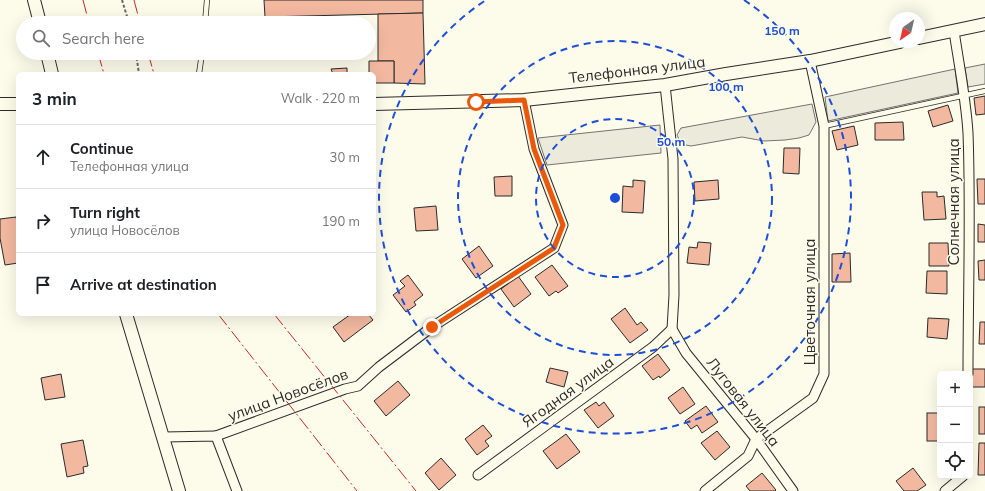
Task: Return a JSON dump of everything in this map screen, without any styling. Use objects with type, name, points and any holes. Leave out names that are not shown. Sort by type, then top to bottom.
[{"type":"street","points":[[34,0],[38,16]]},
{"type":"street","points":[[925,37],[985,24]]},
{"type":"street","name":"Солнечная улица","points":[[954,31],[968,132],[968,371]]},
{"type":"street","name":"Телефонная улица","points":[[376,104],[524,100],[665,86],[726,74],[810,61],[889,44]]},
{"type":"street","points":[[49,60],[52,72]]},
{"type":"street","name":"Цветочная улица","points":[[705,491],[748,456],[756,439],[814,398],[824,374],[824,126],[810,61]]},
{"type":"street","points":[[665,86],[673,159],[674,295],[672,329]]},
{"type":"street","name":"улица Новосёлов","points":[[164,437],[216,436],[358,386],[379,367],[432,327],[554,248],[563,225],[534,149],[524,100]]},
{"type":"street","points":[[0,104],[16,104]]},
{"type":"street","points":[[127,316],[179,491]]},
{"type":"street","name":"Луговая улица","points":[[672,329],[686,353],[756,439],[793,491]]},
{"type":"street","name":"Ягодная улица","points":[[478,475],[653,347],[672,329]]},
{"type":"street","points":[[216,436],[237,491]]},
{"type":"street","points":[[945,491],[959,479]]},
{"type":"lane","points":[[206,16],[207,0]]},
{"type":"lane","points":[[199,72],[201,60]]},
{"type":"lane","points":[[824,126],[985,91]]},
{"type":"path","points":[[122,0],[127,16]]},
{"type":"path","points":[[137,60],[139,72]]},
{"type":"shaded area","points":[[985,64],[985,84],[968,87],[965,68]]},
{"type":"shaded area","points":[[955,69],[958,93],[828,121],[825,97]]},
{"type":"shaded area","points":[[812,104],[816,122],[809,135],[799,138],[764,141],[742,137],[691,146],[681,144],[677,135],[681,128]]},
{"type":"shaded area","points":[[660,125],[661,153],[547,165],[538,138]]},
{"type":"building","points":[[264,0],[423,0],[423,13],[265,16]]},
{"type":"building","points":[[423,13],[425,84],[394,83],[394,61],[378,61],[378,14]]},
{"type":"building","points":[[369,61],[394,61],[394,83],[376,83],[376,72],[369,72]]},
{"type":"building","points":[[347,68],[347,72],[332,72],[331,69]]},
{"type":"building","points":[[985,96],[985,114],[976,115],[974,98]]},
{"type":"building","points":[[948,105],[953,121],[933,127],[928,111]]},
{"type":"building","points":[[903,122],[904,140],[875,140],[875,123]]},
{"type":"building","points":[[854,126],[858,145],[837,150],[832,131]]},
{"type":"building","points":[[784,148],[800,148],[799,174],[783,173]]},
{"type":"building","points":[[512,176],[512,196],[495,196],[494,177]]},
{"type":"building","points":[[977,179],[985,179],[985,204],[978,204]]},
{"type":"building","points":[[633,180],[645,181],[643,213],[622,212],[623,186],[633,187]]},
{"type":"building","points":[[718,180],[719,199],[695,201],[694,182]]},
{"type":"building","points":[[922,192],[937,192],[937,197],[944,196],[946,219],[924,220]]},
{"type":"building","points":[[436,206],[438,230],[416,231],[414,208]]},
{"type":"building","points":[[16,217],[16,263],[5,265],[0,238],[0,219]]},
{"type":"building","points":[[978,224],[985,225],[985,242],[978,242]]},
{"type":"building","points":[[698,242],[711,243],[709,265],[687,263],[689,247],[697,248]]},
{"type":"building","points":[[929,243],[948,243],[949,266],[929,266]]},
{"type":"building","points":[[479,246],[493,266],[476,278],[462,259]]},
{"type":"building","points":[[850,253],[851,282],[832,282],[832,254]]},
{"type":"building","points":[[985,260],[985,280],[979,280],[978,261]]},
{"type":"building","points":[[552,265],[568,286],[558,293],[556,291],[549,296],[535,277]]},
{"type":"building","points":[[927,271],[947,271],[947,294],[926,293]]},
{"type":"building","points":[[408,275],[423,295],[414,302],[416,305],[406,312],[393,295],[405,286],[400,281]]},
{"type":"building","points":[[518,276],[531,294],[514,307],[501,289]]},
{"type":"building","points":[[625,308],[637,325],[641,322],[648,330],[630,343],[611,319]]},
{"type":"building","points":[[348,316],[370,316],[373,320],[344,342],[333,327]]},
{"type":"building","points":[[928,318],[949,319],[947,339],[927,337]]},
{"type":"building","points":[[980,322],[985,322],[985,344],[979,344]]},
{"type":"building","points":[[658,354],[670,370],[660,378],[659,376],[653,380],[642,366]]},
{"type":"building","points":[[550,368],[568,372],[564,387],[546,382]]},
{"type":"building","points":[[972,369],[985,369],[985,387],[973,387]]},
{"type":"building","points":[[61,374],[65,397],[45,400],[41,378]]},
{"type":"building","points":[[398,381],[410,395],[386,416],[374,401]]},
{"type":"building","points":[[683,387],[695,404],[680,414],[668,398]]},
{"type":"building","points":[[596,402],[599,406],[604,402],[614,416],[598,428],[584,410]]},
{"type":"building","points":[[706,406],[718,422],[702,433],[697,425],[691,429],[685,421]]},
{"type":"building","points":[[979,407],[985,407],[985,434],[979,434]]},
{"type":"building","points":[[927,413],[937,413],[937,441],[927,441]]},
{"type":"building","points":[[483,425],[492,436],[485,441],[489,446],[477,455],[465,439]]},
{"type":"building","points":[[717,431],[730,447],[715,460],[701,443]]},
{"type":"building","points":[[566,434],[580,452],[557,469],[543,451]]},
{"type":"building","points":[[83,440],[88,466],[83,467],[84,473],[67,477],[61,444]]},
{"type":"building","points":[[979,443],[985,443],[985,475],[978,475]]},
{"type":"building","points":[[441,458],[456,475],[439,490],[425,473]]},
{"type":"building","points":[[913,468],[926,485],[917,491],[904,491],[896,481]]},
{"type":"building","points":[[762,473],[776,490],[775,491],[750,491],[746,486]]},
{"type":"power","points":[[83,0],[87,16]]},
{"type":"power","points":[[134,0],[138,16]]},
{"type":"power","points":[[100,60],[103,72]]},
{"type":"power","points":[[150,60],[153,72]]},
{"type":"power","points":[[220,316],[357,491]]},
{"type":"power","points":[[276,316],[416,491]]},
{"type":"route","points":[[432,327],[554,248],[563,225],[534,149],[524,100],[476,102]]}]
